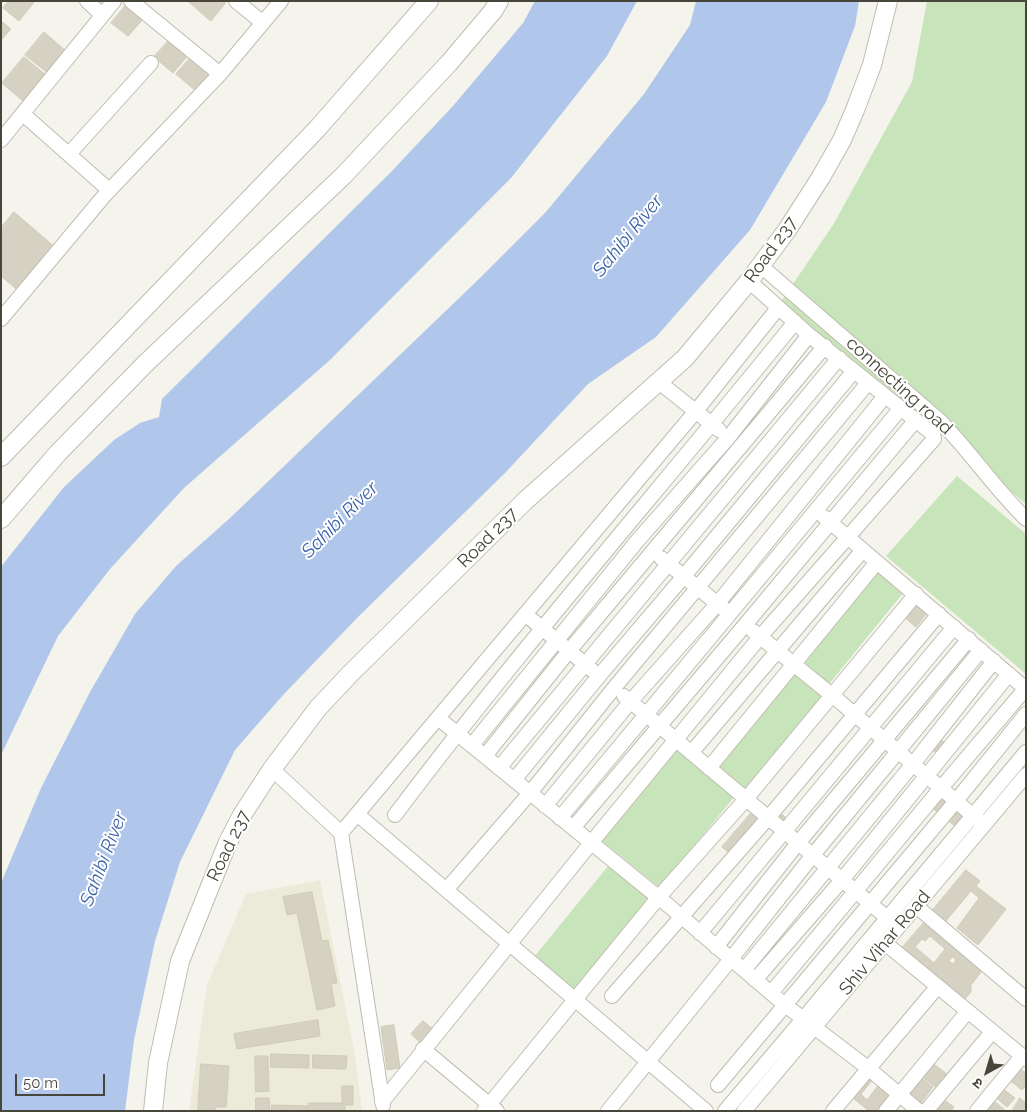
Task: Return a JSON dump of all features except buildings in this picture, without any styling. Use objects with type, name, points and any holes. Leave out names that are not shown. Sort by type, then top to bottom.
[{"type":"street","points":[[86,1],[102,15]]},
{"type":"street","points":[[1,140],[114,1]]},
{"type":"street","points":[[131,1],[220,74]]},
{"type":"street","points":[[236,1],[263,22]]},
{"type":"street","points":[[1,319],[109,190],[220,74],[281,1]]},
{"type":"street","points":[[1,457],[317,129],[429,1]]},
{"type":"street","points":[[1,519],[58,453],[146,363],[344,176],[449,63],[493,11],[499,1]]},
{"type":"street","name":"Road 237","points":[[153,1111],[158,1063],[180,961],[228,842],[242,815],[272,768],[318,708],[350,674],[526,500],[685,358],[749,281],[811,192],[842,140],[856,110],[872,65],[888,1]]},
{"type":"street","points":[[69,154],[151,63]]},
{"type":"street","points":[[23,114],[109,190]]},
{"type":"street","name":"connecting road","points":[[760,266],[956,436],[987,476],[1026,519]]},
{"type":"street","points":[[383,1106],[423,1049],[760,637],[934,439],[933,434],[810,335],[749,281]]},
{"type":"street","points":[[341,834],[696,411],[778,308]]},
{"type":"street","points":[[395,815],[457,733],[795,322]]},
{"type":"street","points":[[472,746],[638,540],[728,438],[810,335]]},
{"type":"street","points":[[485,756],[570,651],[825,346]]},
{"type":"street","points":[[499,768],[584,663],[839,358]]},
{"type":"street","points":[[514,780],[854,371]]},
{"type":"street","points":[[659,382],[830,522],[1026,688],[771,993]]},
{"type":"street","points":[[446,890],[530,793],[697,587],[868,382]]},
{"type":"street","points":[[545,806],[630,702],[718,603],[885,396]]},
{"type":"street","points":[[560,818],[901,408]]},
{"type":"street","points":[[572,828],[660,727],[915,420]]},
{"type":"street","points":[[608,515],[832,695],[984,825]]},
{"type":"street","points":[[691,753],[863,550]]},
{"type":"street","points":[[709,768],[877,562]]},
{"type":"street","points":[[423,1049],[490,1109],[658,898],[746,799],[916,594]]},
{"type":"street","points":[[525,614],[893,922]]},
{"type":"street","points":[[612,996],[680,916],[768,818],[939,614]]},
{"type":"street","points":[[700,933],[954,627]]},
{"type":"street","points":[[716,947],[798,843],[969,639]]},
{"type":"street","points":[[608,1111],[813,855],[981,650]]},
{"type":"street","points":[[744,970],[913,764],[994,661]]},
{"type":"street","points":[[755,980],[842,880],[1009,674]]},
{"type":"street","points":[[718,1085],[956,801],[1026,714]]},
{"type":"street","points":[[438,718],[680,916],[785,1005],[868,1068],[919,1111]]},
{"type":"street","points":[[724,1111],[804,1018],[893,922],[972,815],[1026,752]]},
{"type":"street","points":[[272,768],[341,834],[383,1106]]},
{"type":"street","name":"Shiv Vihar Road","points":[[744,1111],[886,943],[893,922],[916,906],[1026,776]]},
{"type":"street","points":[[357,814],[706,1111]]},
{"type":"street","points":[[916,906],[1026,999]]},
{"type":"street","points":[[886,943],[1024,1058],[977,1111]]},
{"type":"street","points":[[833,1111],[938,986]]},
{"type":"street","points":[[886,1111],[968,1011]]},
{"type":"street","points":[[926,1111],[992,1032]]},
{"type":"shaded area","points":[[320,880],[355,1055],[362,1111],[189,1111],[207,985],[246,894]]},
{"type":"green space","points":[[927,1],[1026,1],[1026,504],[780,303],[833,225],[912,82]]},
{"type":"green space","points":[[957,476],[1026,534],[1026,674],[886,556]]},
{"type":"green space","points":[[875,569],[904,592],[829,684],[800,661]]},
{"type":"green space","points":[[795,670],[824,694],[746,789],[718,766]]},
{"type":"green space","points":[[676,749],[734,797],[660,888],[601,840]]},
{"type":"green space","points":[[609,865],[649,897],[574,989],[534,957]]},
{"type":"water","points":[[535,1],[637,1],[607,56],[511,178],[330,360],[184,488],[110,569],[58,636],[1,755],[1,567],[64,487],[114,440],[140,423],[159,417],[162,399],[390,173],[453,106],[523,23]]},
{"type":"water","name":"Sahibi River","points":[[696,1],[859,1],[855,26],[826,102],[750,230],[656,337],[588,384],[505,473],[358,617],[284,694],[235,750],[180,862],[155,941],[134,1040],[125,1111],[1,1111],[1,883],[41,788],[90,692],[135,614],[176,566],[229,519],[545,213],[644,94],[690,25]]}]
